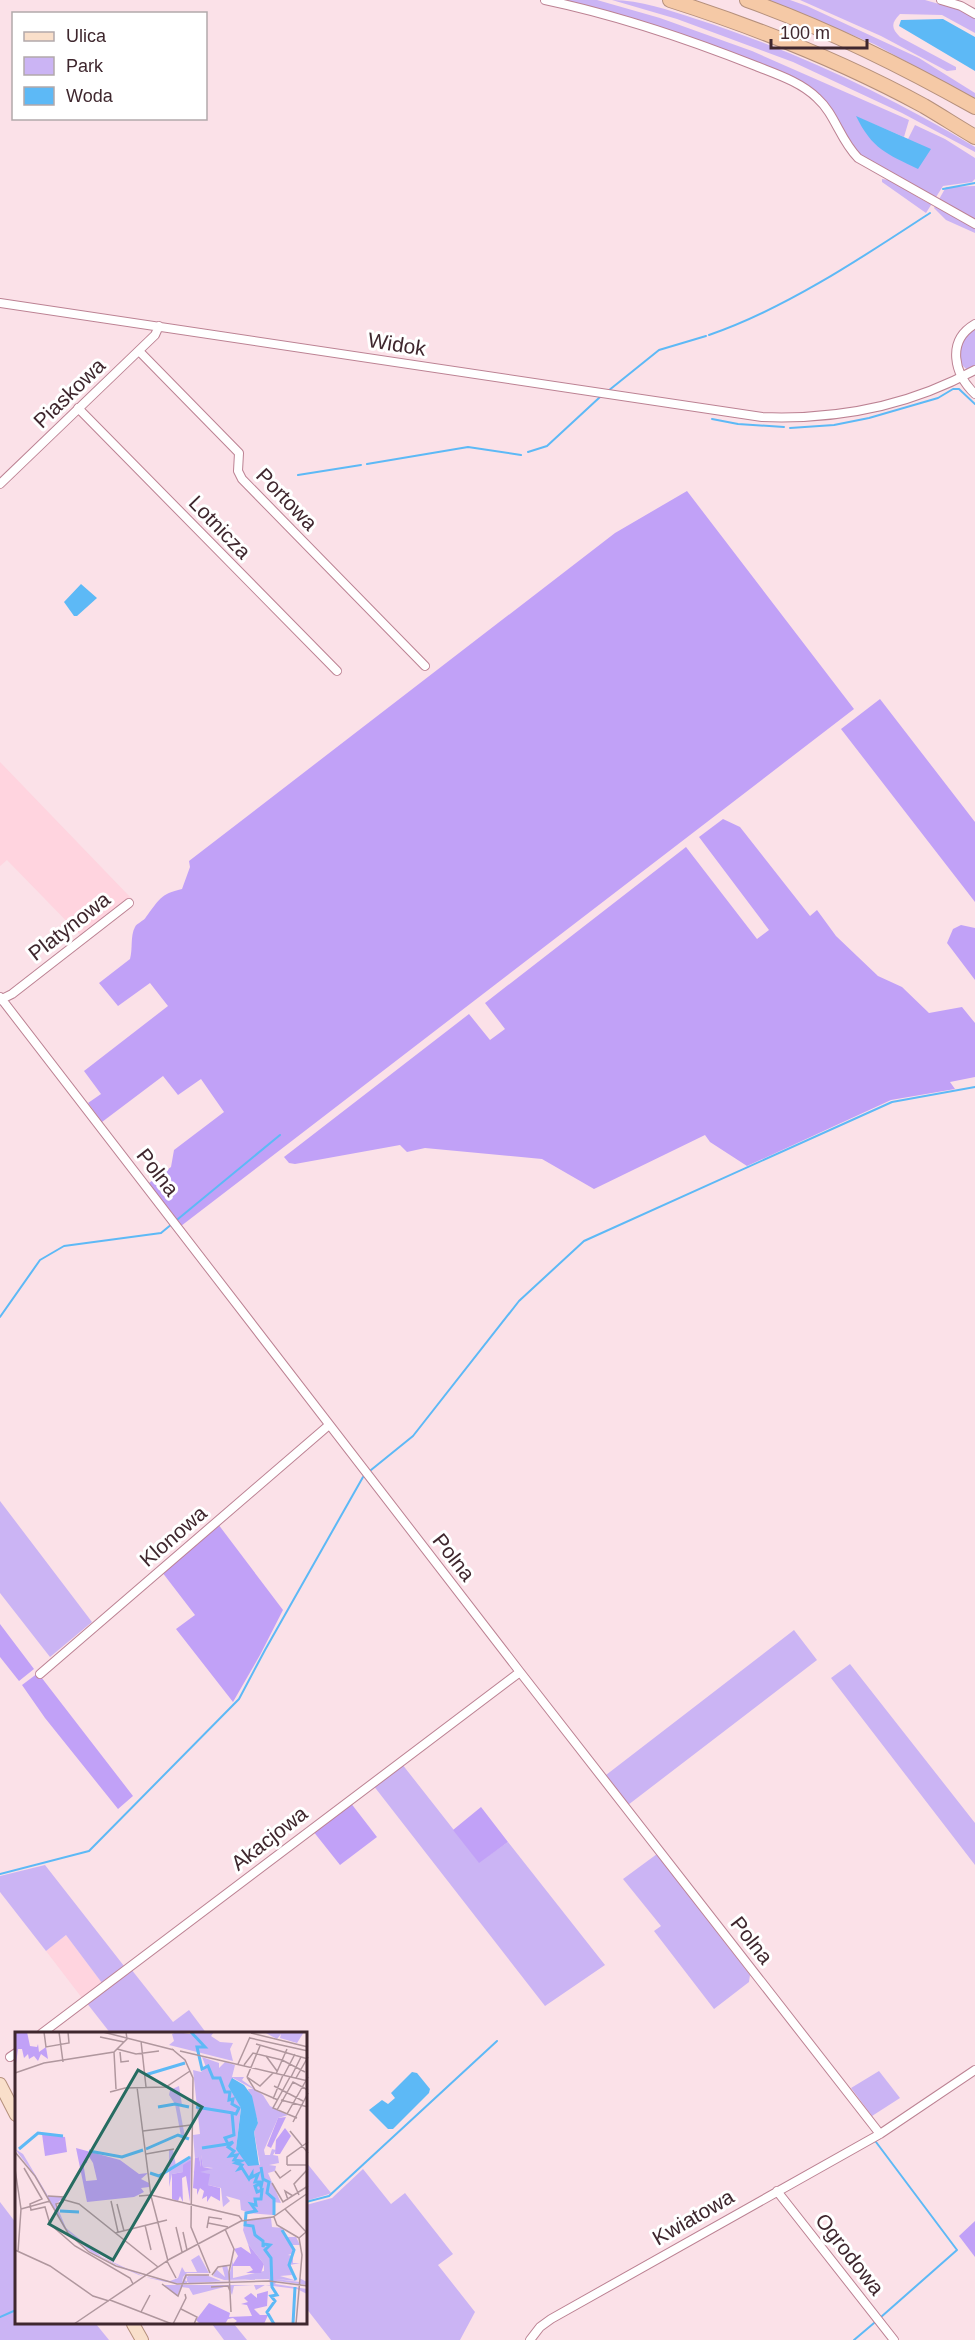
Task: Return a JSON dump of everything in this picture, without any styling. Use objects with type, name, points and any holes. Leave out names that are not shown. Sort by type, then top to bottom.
[{"type":"highway","points":[[670,0],[757,30],[814,53],[926,107],[975,137]]},
{"type":"highway","points":[[747,0],[821,29],[899,66],[975,107]]},
{"type":"main road","points":[[0,2084],[15,2113]]},
{"type":"main road","points":[[134,2325],[142,2340]]},
{"type":"street","points":[[545,0],[645,26],[716,50],[808,90],[825,106],[846,145],[858,158],[975,224]]},
{"type":"street","points":[[941,0],[961,6],[975,14]]},
{"type":"street","name":"Widok","points":[[0,303],[712,411],[788,418],[826,416],[876,408],[932,391],[975,370]]},
{"type":"street","points":[[975,324],[960,337],[956,348],[956,361],[975,394]]},
{"type":"street","name":"Piaskowa","points":[[0,484],[157,334],[159,326]]},
{"type":"street","name":"Portowa","points":[[139,351],[239,453],[238,471],[242,479],[425,666]]},
{"type":"street","name":"Lotnicza","points":[[78,408],[337,671]]},
{"type":"street","name":"Platynowa","points":[[1,999],[129,903]]},
{"type":"street","name":"Polna","points":[[1,999],[880,2134]]},
{"type":"street","name":"Klonowa","points":[[40,1674],[329,1425]]},
{"type":"street","name":"Akacjowa","points":[[44,2032],[520,1672]]},
{"type":"street","name":"Kwiatowa","points":[[530,2340],[540,2327],[551,2319],[880,2134],[975,2070]]},
{"type":"street","name":"Ogrodowa","points":[[777,2191],[894,2340]]},
{"type":"shaded area","points":[[687,491],[854,709],[181,1226],[149,1183],[171,1167],[174,1150],[224,1112],[201,1079],[178,1095],[163,1076],[102,1122],[88,1103],[101,1094],[84,1071],[168,1006],[150,983],[118,1006],[99,983],[130,959],[133,931],[136,926],[161,899],[169,893],[182,889],[190,867],[189,861],[615,533]]},
{"type":"shaded area","points":[[880,699],[975,822],[975,902],[841,729]]},
{"type":"shaded area","points":[[0,762],[131,898],[82,937],[7,860],[0,866]]},
{"type":"shaded area","points":[[723,819],[740,827],[810,916],[817,910],[836,936],[878,976],[902,987],[929,1013],[962,1007],[975,1023],[975,1077],[950,1082],[955,1089],[891,1100],[747,1166],[710,1142],[705,1135],[594,1189],[542,1159],[425,1148],[407,1152],[400,1145],[295,1164],[289,1163],[284,1157],[469,1014],[490,1040],[505,1029],[485,1003],[686,847],[757,939],[769,930],[699,837]]},
{"type":"shaded area","points":[[961,925],[975,928],[975,980],[947,943],[953,929]]},
{"type":"shaded area","points":[[218,1524],[283,1610],[233,1702],[176,1629],[195,1615],[162,1572]]},
{"type":"shaded area","points":[[0,1624],[34,1669],[19,1681],[0,1657]]},
{"type":"shaded area","points":[[38,1673],[133,1796],[118,1809],[45,1718],[22,1685]]},
{"type":"shaded area","points":[[350,1802],[377,1837],[340,1865],[313,1831]]},
{"type":"shaded area","points":[[481,1807],[508,1842],[479,1863],[453,1830]]},
{"type":"shaded area","points":[[66,1935],[102,1983],[82,1998],[46,1951]]},
{"type":"shaded area","points":[[975,2221],[975,2257],[959,2236]]},
{"type":"green space","points":[[561,0],[597,0],[660,18],[752,51],[909,120],[904,137],[857,117],[931,149],[908,139],[915,125],[945,139],[975,158],[975,179],[972,182],[943,186],[926,213],[882,182],[882,179],[889,180],[928,203],[932,195],[860,155],[804,84]]},
{"type":"green space","points":[[612,0],[644,4],[675,12],[804,59],[908,109],[975,147],[975,152],[902,113],[793,62],[677,19]]},
{"type":"green space","points":[[768,0],[790,0],[807,6],[919,58],[975,93],[975,99],[874,44]]},
{"type":"green space","points":[[800,0],[925,0],[960,10],[975,18],[975,33],[942,15],[900,14],[897,17],[893,26],[900,37],[956,67],[956,70],[947,71],[881,36]]},
{"type":"green space","points":[[975,186],[975,220],[945,203],[941,209],[975,227],[975,233],[946,220],[934,208],[946,187]]},
{"type":"green space","points":[[975,328],[975,367],[968,370],[960,360],[960,348],[962,342]]},
{"type":"green space","points":[[0,1501],[92,1622],[50,1657],[0,1593]]},
{"type":"green space","points":[[794,1630],[817,1660],[628,1805],[606,1775]]},
{"type":"green space","points":[[850,1664],[975,1823],[975,1865],[831,1678]]},
{"type":"green space","points":[[402,1764],[479,1862],[508,1842],[605,1965],[545,2006],[373,1785]]},
{"type":"green space","points":[[657,1854],[750,1975],[749,1982],[714,2009],[654,1931],[661,1926],[623,1879]]},
{"type":"green space","points":[[45,1865],[124,1966],[102,1983],[66,1935],[46,1951],[0,1892],[0,1876]]},
{"type":"green space","points":[[131,1969],[173,2022],[189,2010],[206,2032],[109,2032],[86,2002]]},
{"type":"green space","points":[[879,2071],[900,2098],[872,2116],[851,2088]]},
{"type":"green space","points":[[308,2164],[331,2193],[308,2200]]},
{"type":"green space","points":[[363,2169],[391,2204],[405,2193],[453,2254],[438,2265],[475,2312],[460,2340],[331,2340],[308,2311],[308,2204],[332,2198]]},
{"type":"green space","points":[[0,2202],[15,2222],[15,2325],[97,2325],[109,2340],[0,2340]]},
{"type":"green space","points":[[213,2325],[235,2325],[247,2340],[224,2340]]},
{"type":"water","points":[[943,19],[975,37],[975,71],[899,26],[901,20]]},
{"type":"water","points":[[856,116],[931,149],[918,169],[881,149],[868,136]]},
{"type":"water","points":[[81,584],[97,598],[77,616],[74,616],[64,602]]},
{"type":"water","points":[[412,2072],[417,2073],[430,2089],[429,2093],[393,2129],[388,2129],[369,2110],[382,2100],[388,2104],[395,2098],[391,2093]]},
{"type":"waterway","points":[[943,189],[975,183]]},
{"type":"waterway","points":[[709,335],[795,297],[930,213]]},
{"type":"waterway","points":[[608,391],[659,350],[706,336]]},
{"type":"waterway","points":[[790,428],[834,425],[869,418],[938,398],[953,389],[959,389],[975,404]]},
{"type":"waterway","points":[[528,452],[547,446],[600,397]]},
{"type":"waterway","points":[[712,419],[738,424],[784,427]]},
{"type":"waterway","points":[[367,464],[468,447],[521,455]]},
{"type":"waterway","points":[[298,475],[361,465]]},
{"type":"waterway","points":[[371,1470],[413,1436],[519,1301],[584,1241],[892,1102],[975,1087]]},
{"type":"waterway","points":[[0,1317],[40,1260],[64,1246],[161,1233],[280,1135]]},
{"type":"waterway","points":[[0,1874],[89,1851],[239,1699],[363,1477]]},
{"type":"waterway","points":[[308,2201],[329,2196],[497,2041]]},
{"type":"waterway","points":[[876,2142],[957,2250],[881,2317]]},
{"type":"waterway","points":[[0,2317],[15,2310]]},
{"type":"waterway","points":[[854,2340],[874,2323]]}]
